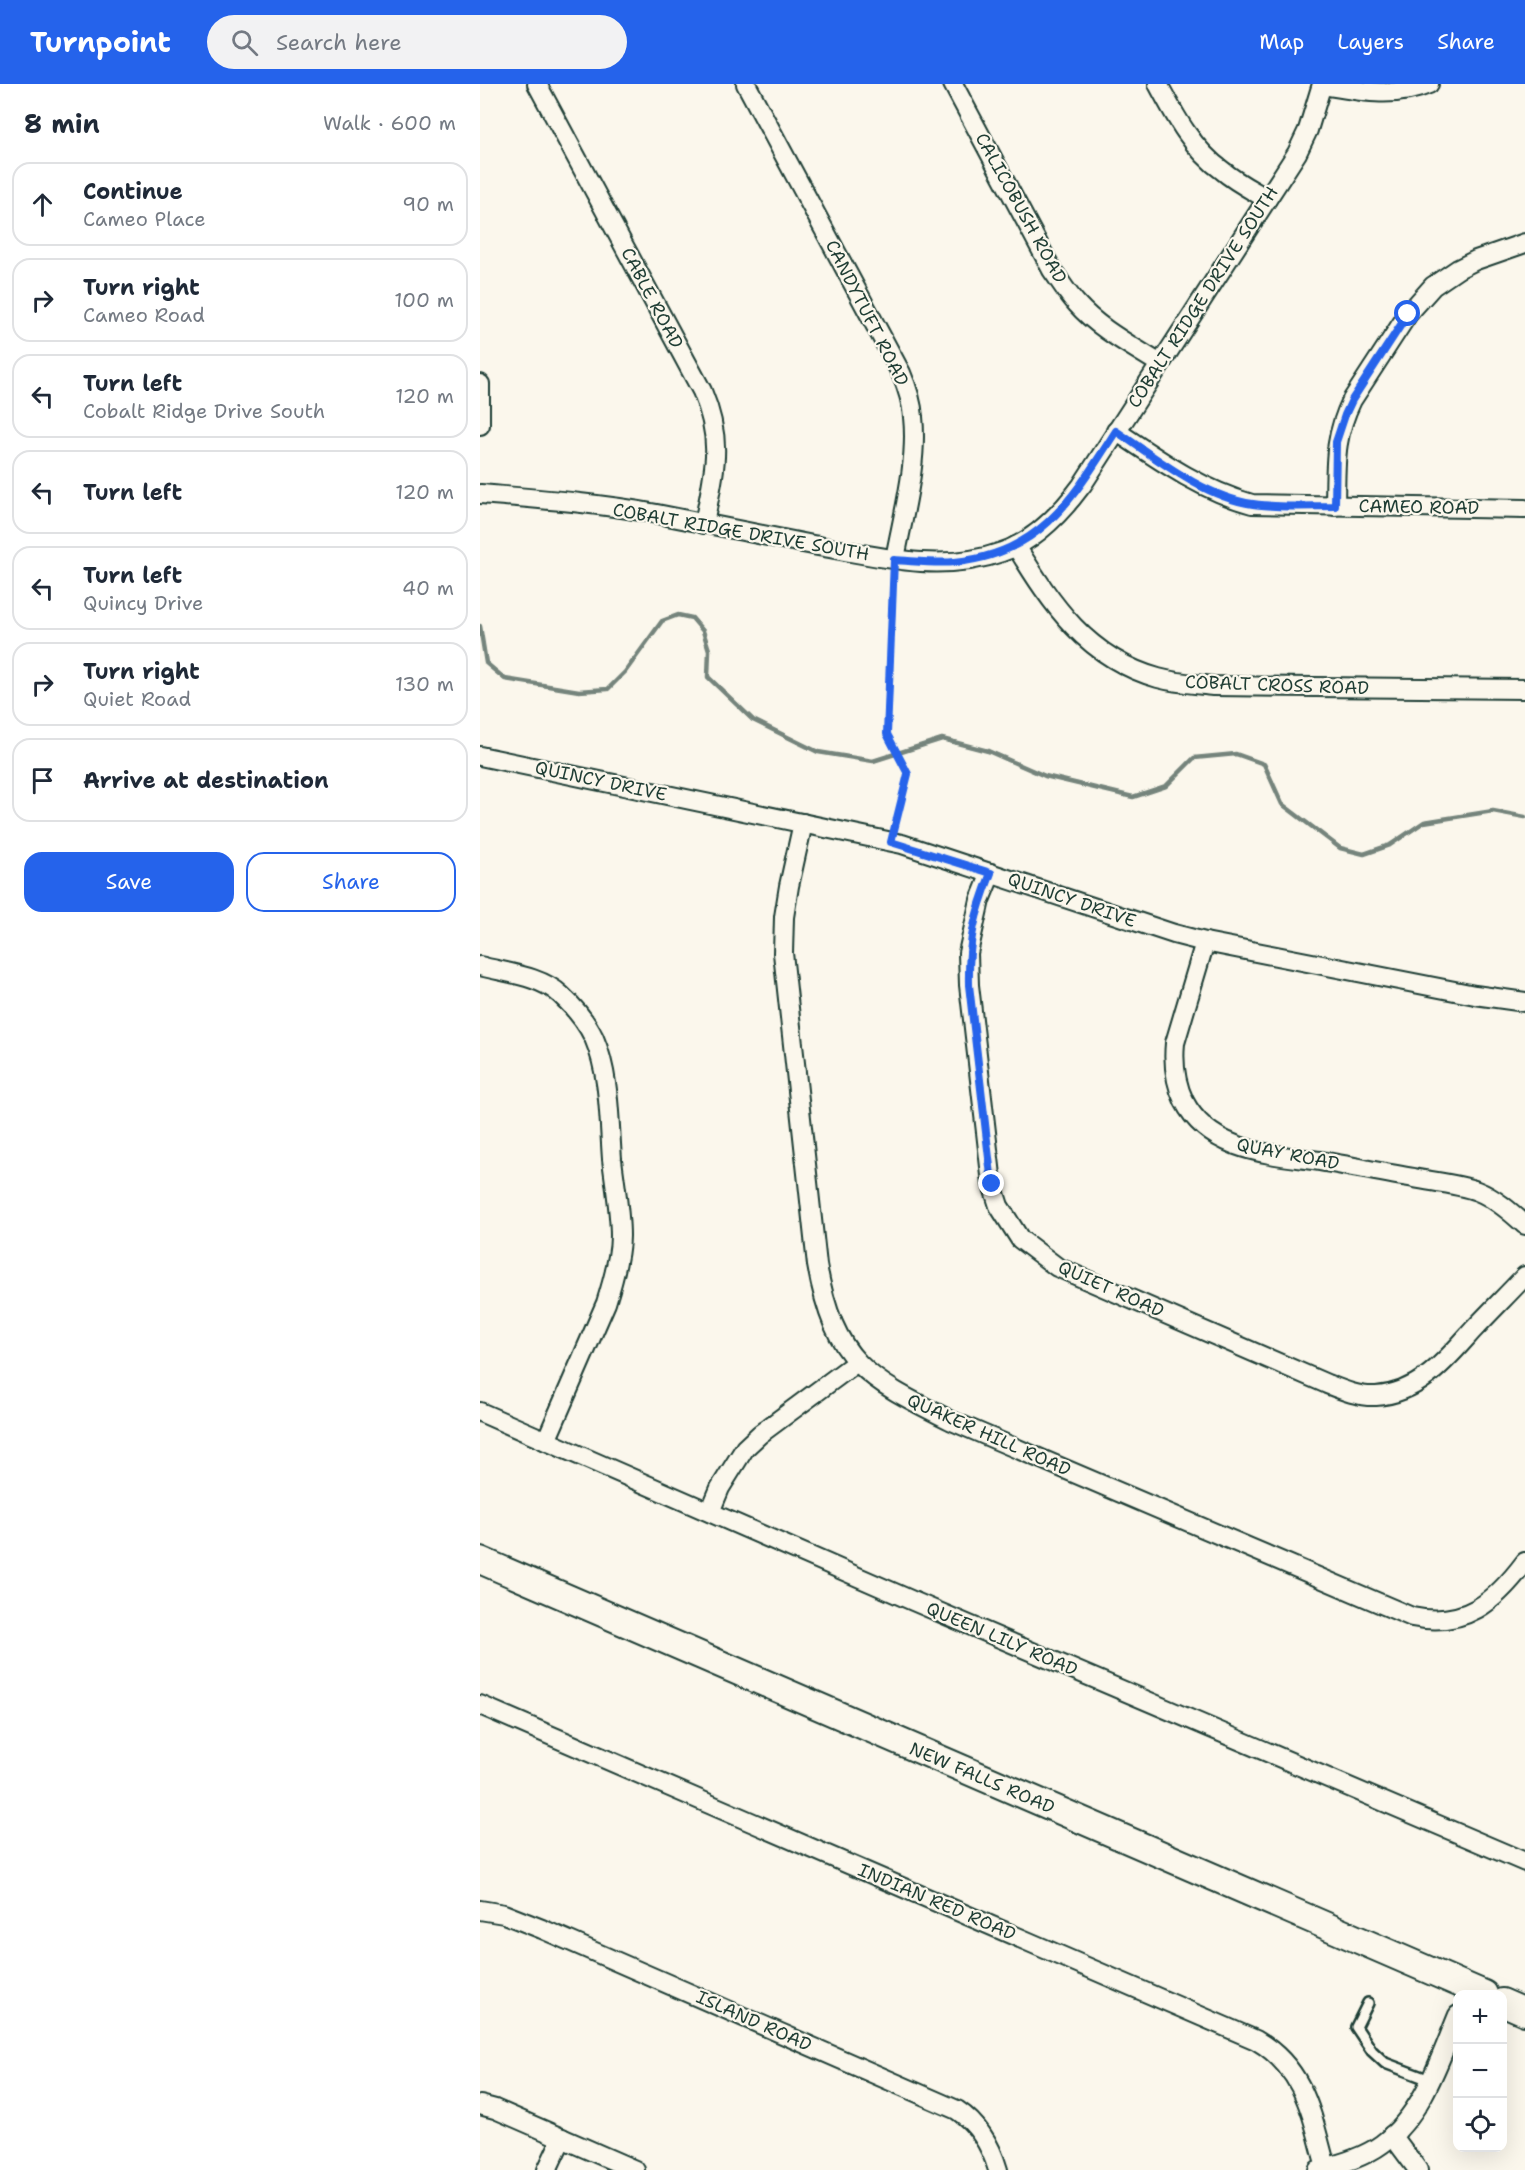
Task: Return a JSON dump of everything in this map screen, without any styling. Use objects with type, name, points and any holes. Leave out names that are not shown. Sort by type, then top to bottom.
[{"type":"main road","name":"NEW FALLS ROAD","points":[[480,1560],[1468,1990]]},
{"type":"main road","points":[[1507,2004],[1525,2012]]},
{"type":"street","name":"CABLE ROAD","points":[[537,84],[702,390],[711,411],[716,437],[715,464],[704,524]]},
{"type":"street","name":"CANDYTUFT ROAD","points":[[746,84],[901,373],[909,395],[914,418],[913,454],[894,560]]},
{"type":"street","name":"CALICOBUSH ROAD","points":[[953,84],[1052,270],[1064,288],[1078,305],[1099,324],[1160,364]]},
{"type":"street","points":[[1158,84],[1184,129],[1201,151],[1222,171],[1267,199]]},
{"type":"street","name":"COBALT RIDGE DRIVE SOUTH","points":[[480,494],[655,514],[894,560],[955,562],[981,558],[1016,546],[1035,534],[1069,502],[1297,153],[1308,130],[1322,84]]},
{"type":"street","points":[[1322,84],[1381,93],[1402,92],[1429,84]]},
{"type":"street","points":[[1335,506],[1336,442],[1345,415],[1352,400],[1408,314],[1433,286],[1458,269],[1525,243]]},
{"type":"street","points":[[480,384],[480,425]]},
{"type":"street","name":"CAMEO ROAD","points":[[1116,431],[1179,473],[1232,499],[1252,504],[1525,509]]},
{"type":"street","name":"COBALT CROSS ROAD","points":[[1016,546],[1053,604],[1082,636],[1112,657],[1156,678],[1213,686],[1525,689]]},
{"type":"street","name":"QUINCY DRIVE","points":[[480,756],[891,842],[1205,942],[1475,995],[1525,1002]]},
{"type":"street","name":"QUAKER HILL ROAD","points":[[803,823],[784,918],[784,972],[819,1276],[833,1327],[857,1362],[869,1374],[897,1393],[952,1421],[1412,1617],[1440,1620],[1458,1618],[1474,1612],[1499,1593],[1525,1562]]},
{"type":"street","name":"QUIET ROAD","points":[[991,873],[980,900],[968,953],[969,985],[992,1184],[999,1206],[1020,1239],[1045,1259],[1057,1267],[1327,1384],[1367,1396],[1394,1394],[1425,1379],[1452,1354],[1525,1276]]},
{"type":"street","name":"QUAY ROAD","points":[[1205,942],[1175,1043],[1173,1060],[1180,1091],[1190,1112],[1203,1126],[1230,1143],[1258,1152],[1475,1190],[1492,1198],[1525,1225]]},
{"type":"street","points":[[480,966],[533,980],[560,994],[582,1017],[593,1037],[601,1059],[606,1092],[619,1246],[606,1303],[546,1441]]},
{"type":"street","points":[[710,1512],[720,1488],[745,1448],[760,1434],[857,1362]]},
{"type":"street","name":"QUEEN LILY ROAD","points":[[480,1412],[1525,1862]]},
{"type":"street","name":"INDIAN RED ROAD","points":[[480,1705],[1256,2040],[1284,2060],[1302,2089],[1312,2116],[1322,2169]]},
{"type":"street","name":"ISLAND ROAD","points":[[480,1910],[504,1914],[542,1929],[957,2110],[966,2116],[979,2131],[993,2154],[998,2170]]},
{"type":"street","points":[[1322,2169],[1356,2158],[1380,2146],[1405,2123],[1430,2080],[1453,2027]]},
{"type":"street","points":[[480,2105],[495,2109],[635,2170]]},
{"type":"street","points":[[1392,2135],[1418,2170]]},
{"type":"street","points":[[547,2170],[562,2138]]},
{"type":"lane","points":[[1368,2002],[1356,2027],[1372,2051],[1385,2063],[1430,2080]]},
{"type":"path","points":[[891,842],[908,774],[887,734],[894,560]]},
{"type":"waterway","points":[[480,626],[486,663],[505,679],[579,691],[608,689],[625,672],[662,621],[678,615],[692,618],[703,631],[709,650],[708,677],[753,720],[818,752],[873,761],[942,739],[988,751],[1045,776],[1133,797],[1166,786],[1194,758],[1236,754],[1264,764],[1282,804],[1340,848],[1364,854],[1390,845],[1424,822],[1493,811],[1525,817]]},
{"type":"route","points":[[992,1184],[969,985],[968,953],[980,900],[991,873],[891,842],[908,774],[887,734],[894,560],[955,562],[981,558],[1016,546],[1035,534],[1069,502],[1116,431],[1179,473],[1232,499],[1252,504],[1335,506],[1336,442],[1345,415],[1352,400],[1408,314]]}]
